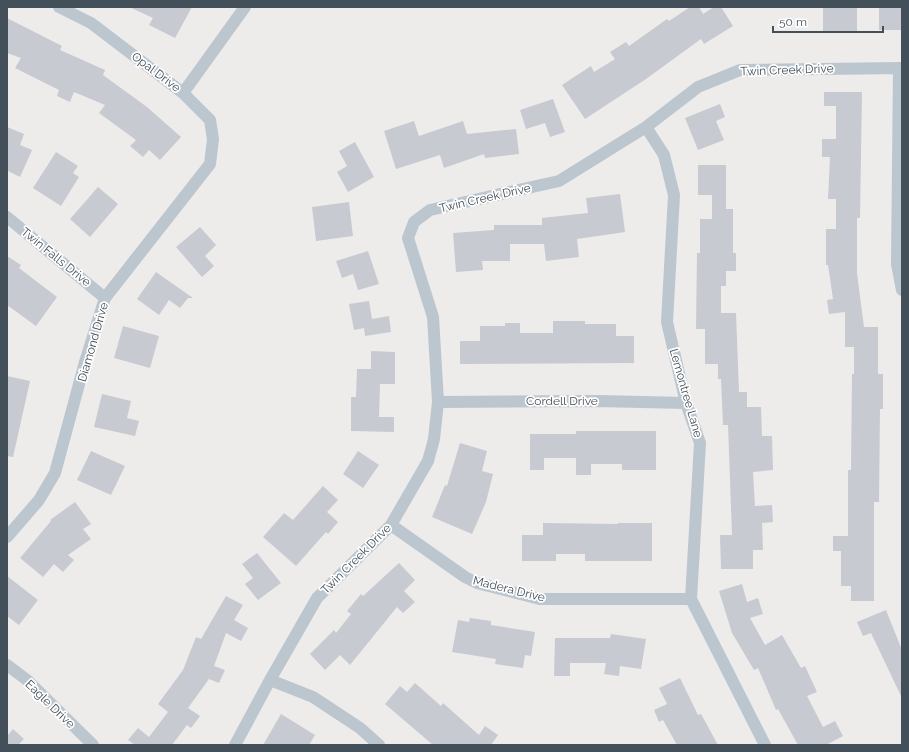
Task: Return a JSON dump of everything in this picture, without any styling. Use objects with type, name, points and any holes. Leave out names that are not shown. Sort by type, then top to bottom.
[{"type":"street","name":"Opal Drive","points":[[59,7],[91,23],[183,93],[210,120],[213,139],[210,164]]},
{"type":"street","points":[[183,93],[244,7]]},
{"type":"street","points":[[901,68],[899,264],[902,290]]},
{"type":"street","name":"Twin Creek Drive","points":[[235,745],[317,598],[391,525],[428,461],[434,439],[438,402],[433,317],[408,238],[414,222],[430,210],[559,181],[646,127],[698,87],[740,70],[901,68]]},
{"type":"street","name":"Lemontree Lane","points":[[646,127],[664,155],[674,195],[667,322],[686,403],[700,444],[691,599]]},
{"type":"street","name":"Diamond Drive","points":[[7,536],[39,500],[56,473],[85,362],[105,298],[210,164]]},
{"type":"street","name":"Twin Falls Drive","points":[[7,217],[105,298]]},
{"type":"street","name":"Cordell Drive","points":[[438,402],[598,401],[686,403]]},
{"type":"street","name":"Madera Drive","points":[[391,525],[465,577],[478,583],[540,599],[691,599]]},
{"type":"street","points":[[691,599],[765,745]]},
{"type":"street","name":"Eagle Drive","points":[[7,665],[27,680],[92,745]]},
{"type":"street","points":[[270,680],[313,697],[360,728],[379,745]]},
{"type":"building","points":[[129,7],[192,7],[175,38],[149,25],[153,18]]},
{"type":"building","points":[[690,7],[699,7],[703,14],[714,7],[721,7],[733,26],[704,44],[701,39],[646,79],[585,119],[562,85],[591,66],[594,72],[615,59],[610,52],[626,42],[629,46],[667,19],[669,21]]},
{"type":"building","points":[[823,7],[857,7],[857,31],[823,31]]},
{"type":"building","points":[[879,8],[902,8],[902,30],[879,30]]},
{"type":"building","points":[[7,18],[62,46],[60,50],[105,70],[103,75],[147,107],[181,137],[160,160],[149,150],[143,157],[130,146],[136,140],[99,113],[105,105],[74,92],[70,102],[57,96],[59,90],[15,68],[21,58],[7,53]]},
{"type":"building","points":[[824,92],[862,92],[860,218],[857,218],[857,273],[864,327],[878,327],[878,374],[883,374],[883,409],[880,409],[879,502],[874,502],[874,601],[851,601],[851,586],[841,586],[841,551],[833,551],[833,536],[848,536],[848,470],[851,470],[852,374],[854,374],[854,347],[845,347],[845,312],[829,314],[827,300],[833,299],[828,265],[826,265],[826,229],[836,229],[836,199],[828,199],[830,157],[822,157],[822,139],[836,139],[836,106],[824,106]]},
{"type":"building","points":[[553,99],[565,132],[550,137],[545,123],[526,129],[520,110]]},
{"type":"building","points":[[720,104],[725,117],[716,121],[724,140],[698,150],[685,118]]},
{"type":"building","points":[[414,121],[419,136],[463,121],[467,134],[516,129],[519,154],[485,158],[484,154],[444,168],[440,155],[396,169],[384,131]]},
{"type":"building","points":[[7,127],[24,134],[20,145],[32,150],[20,177],[8,171],[7,173]]},
{"type":"building","points":[[355,142],[374,177],[348,192],[337,172],[347,166],[339,151]]},
{"type":"building","points":[[56,152],[78,166],[73,173],[79,177],[61,206],[33,188]]},
{"type":"building","points":[[698,165],[726,165],[726,209],[733,209],[733,253],[736,253],[736,271],[726,271],[726,286],[721,286],[721,313],[736,313],[739,392],[747,392],[747,407],[761,407],[762,436],[772,436],[773,470],[753,472],[755,506],[772,505],[773,522],[762,523],[763,550],[753,550],[753,569],[721,569],[720,535],[732,535],[728,425],[723,425],[721,379],[718,379],[718,364],[705,364],[705,329],[696,329],[697,253],[700,253],[700,219],[712,219],[712,195],[698,195]]},
{"type":"building","points":[[98,187],[118,204],[90,237],[70,219]]},
{"type":"building","points":[[620,194],[625,232],[577,239],[579,257],[546,261],[544,244],[510,244],[510,261],[482,261],[483,270],[456,272],[453,233],[494,230],[494,225],[542,225],[542,218],[588,213],[586,198]]},
{"type":"building","points":[[349,202],[353,236],[316,241],[312,207]]},
{"type":"building","points":[[200,227],[216,245],[205,256],[214,266],[202,277],[176,247]]},
{"type":"building","points":[[368,251],[379,284],[358,290],[353,274],[342,278],[336,261]]},
{"type":"building","points":[[7,256],[21,265],[19,268],[57,297],[36,326],[7,305]]},
{"type":"building","points":[[156,272],[193,298],[188,298],[180,308],[169,300],[159,315],[137,299]]},
{"type":"building","points":[[369,301],[372,319],[389,316],[391,332],[365,336],[364,328],[354,330],[349,304]]},
{"type":"building","points":[[553,321],[585,321],[585,324],[616,324],[616,336],[634,336],[634,363],[460,364],[460,341],[480,341],[480,326],[505,326],[505,323],[520,323],[520,333],[553,333]]},
{"type":"building","points":[[123,326],[159,336],[150,368],[114,358]]},
{"type":"building","points":[[371,351],[395,352],[395,384],[380,384],[379,417],[394,417],[394,432],[351,431],[351,397],[356,397],[357,369],[371,369]]},
{"type":"building","points":[[7,376],[30,381],[13,457],[7,456]]},
{"type":"building","points":[[102,394],[131,401],[127,418],[139,421],[135,436],[94,427]]},
{"type":"building","points":[[576,431],[656,431],[656,470],[622,470],[622,464],[591,464],[591,475],[576,475],[576,458],[544,458],[544,470],[530,470],[530,434],[576,434]]},
{"type":"building","points":[[460,443],[487,451],[482,471],[493,474],[486,502],[472,534],[432,517],[445,485],[447,486]]},
{"type":"building","points":[[91,451],[125,466],[111,495],[77,480]]},
{"type":"building","points":[[358,451],[379,465],[363,488],[343,474]]},
{"type":"building","points":[[323,486],[338,500],[327,512],[338,522],[328,534],[326,532],[296,566],[263,537],[284,513],[293,520]]},
{"type":"building","points":[[75,502],[91,524],[83,529],[91,539],[68,555],[74,560],[63,572],[54,564],[43,577],[20,558],[51,521],[50,520]]},
{"type":"building","points":[[543,523],[652,523],[652,561],[585,561],[585,554],[556,554],[556,561],[522,561],[522,535],[543,535]]},
{"type":"building","points":[[257,553],[281,583],[258,600],[245,584],[253,578],[242,564]]},
{"type":"building","points":[[399,563],[415,580],[404,591],[415,602],[403,613],[397,607],[350,665],[340,655],[325,670],[310,654],[334,630],[336,633],[351,614],[347,611],[361,594],[363,596]]},
{"type":"building","points":[[7,576],[38,600],[19,625],[7,616]]},
{"type":"building","points":[[742,584],[747,602],[758,598],[763,614],[750,618],[765,645],[782,635],[801,668],[805,666],[817,692],[807,696],[823,727],[835,721],[843,736],[826,745],[798,745],[778,709],[776,710],[758,668],[754,670],[732,633],[719,591]]},
{"type":"building","points":[[226,596],[243,605],[234,620],[248,628],[241,641],[226,633],[214,666],[225,670],[219,683],[209,679],[188,708],[200,716],[191,728],[187,725],[172,745],[135,745],[128,740],[138,728],[149,737],[168,712],[158,704],[183,670],[196,637],[201,639]]},
{"type":"building","points":[[886,610],[902,650],[902,698],[871,633],[863,636],[857,622]]},
{"type":"building","points":[[470,618],[491,621],[491,625],[535,632],[531,656],[525,655],[523,668],[495,664],[496,659],[452,652],[458,620],[469,622]]},
{"type":"building","points":[[611,634],[646,639],[641,669],[620,666],[619,676],[604,674],[606,663],[570,663],[570,676],[554,676],[555,638],[610,638]]},
{"type":"building","points":[[680,678],[698,715],[701,714],[718,745],[677,745],[663,720],[659,722],[654,710],[667,704],[659,688]]},
{"type":"building","points":[[415,683],[441,706],[443,703],[479,735],[485,726],[498,735],[491,745],[433,745],[385,704],[400,686],[407,692]]},
{"type":"building","points":[[281,714],[315,735],[309,745],[263,745]]},
{"type":"building","points":[[13,729],[24,739],[18,745],[7,745],[7,736]]}]
